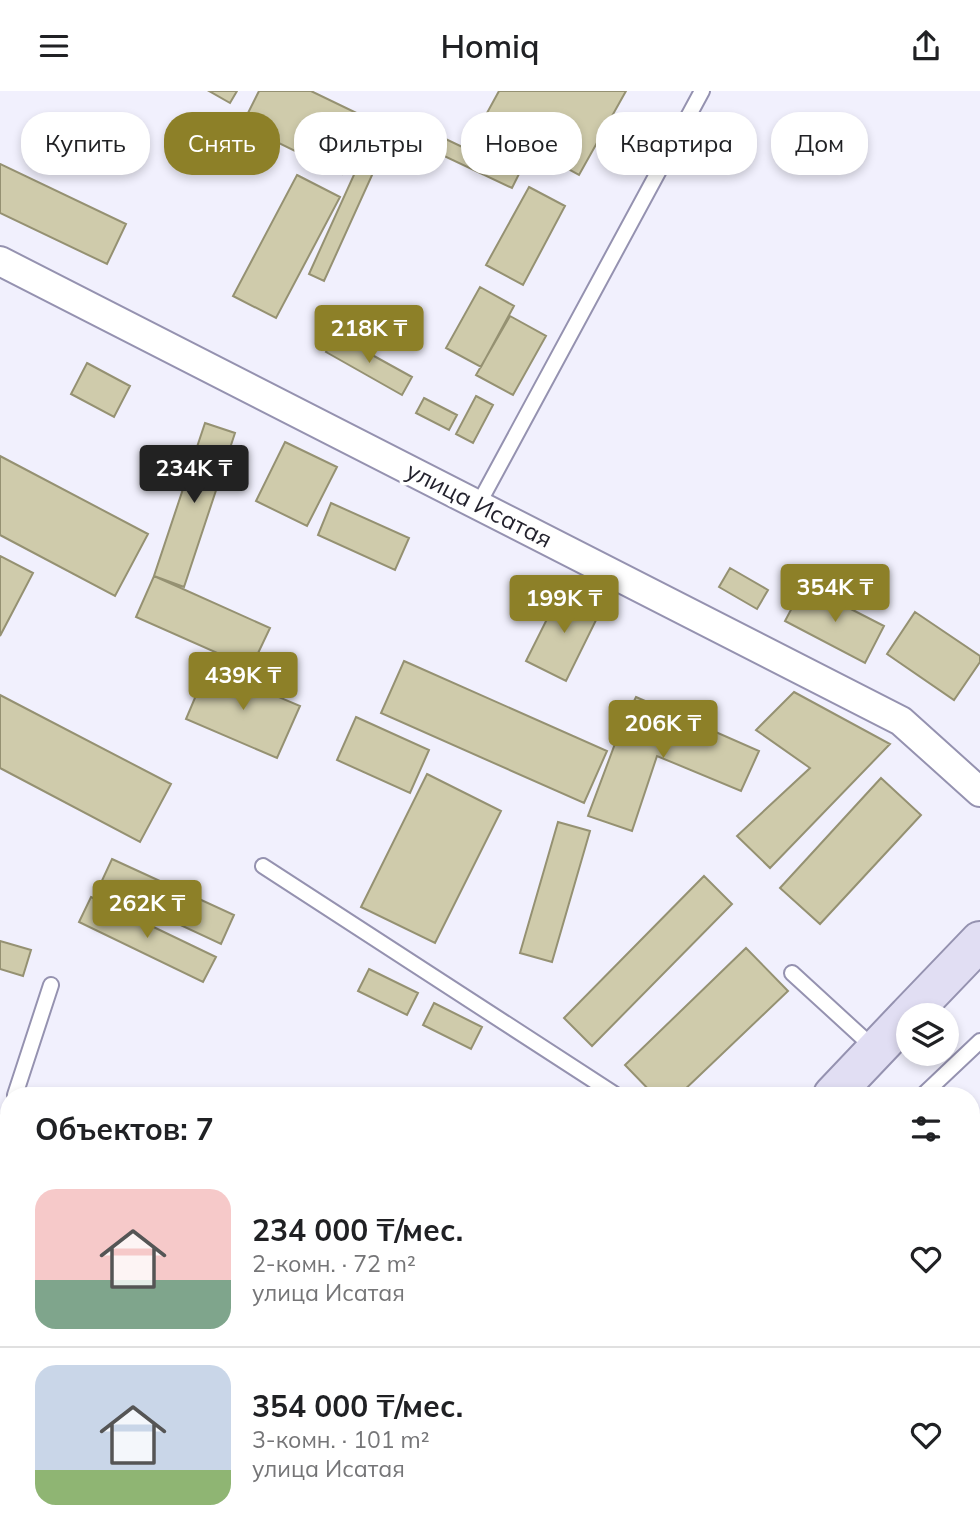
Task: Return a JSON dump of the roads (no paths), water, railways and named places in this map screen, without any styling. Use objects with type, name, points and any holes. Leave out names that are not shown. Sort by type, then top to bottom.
[{"type":"street","name":"улица Исатая","points":[[0,261],[901,721],[980,792]]},
{"type":"street","points":[[921,1003],[980,941]]},
{"type":"street","points":[[841,1087],[896,1029]]},
{"type":"lane","points":[[478,505],[702,91]]},
{"type":"lane","points":[[262,866],[604,1087]]},
{"type":"lane","points":[[792,973],[876,1050]]},
{"type":"lane","points":[[18,1087],[51,985]]},
{"type":"lane","points":[[931,1087],[980,1041]]}]
